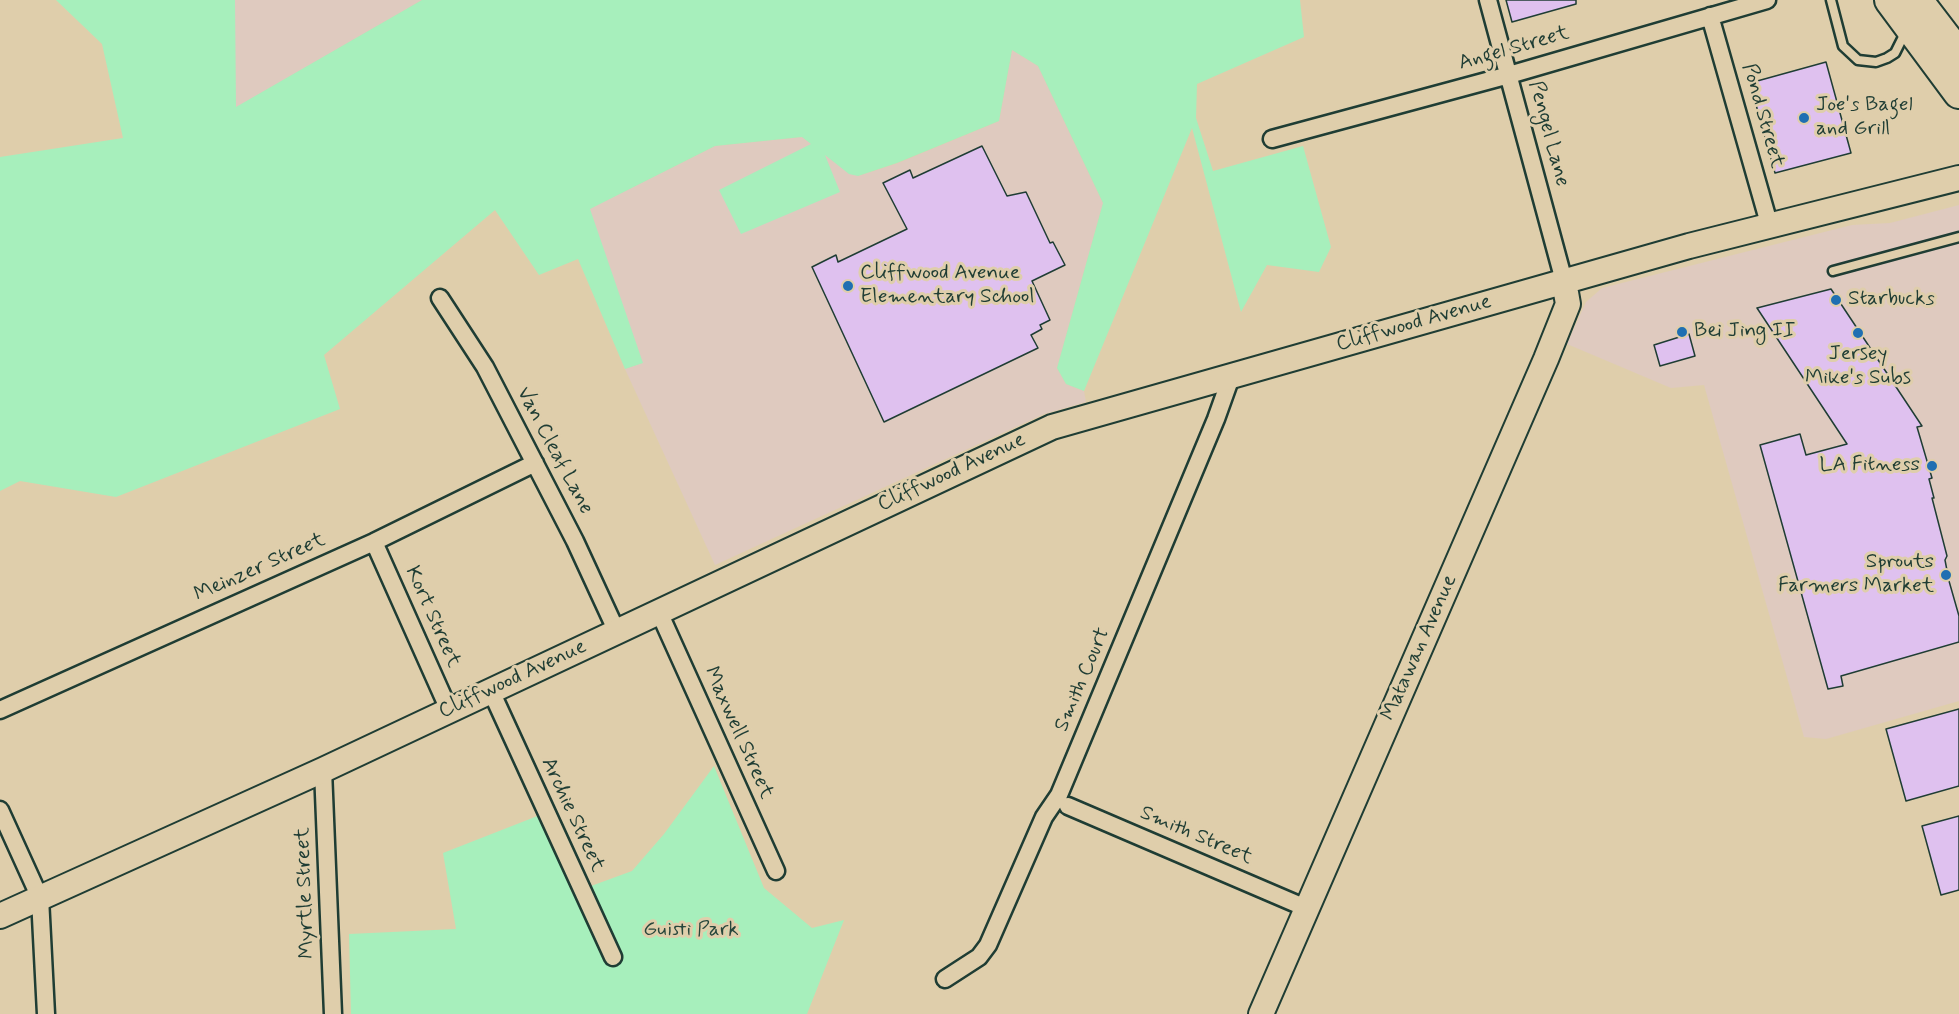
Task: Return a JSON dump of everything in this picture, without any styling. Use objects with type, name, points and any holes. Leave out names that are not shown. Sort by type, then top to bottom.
[{"type":"highway","points":[[1890,0],[1913,13],[1959,55]]},
{"type":"highway","points":[[1913,13],[1959,93]]},
{"type":"main road","name":"Cliffwood Avenue","points":[[0,916],[323,770],[1052,427],[1564,281],[1959,178]]},
{"type":"main road","name":"Matawan Avenue","points":[[1261,1014],[1546,359],[1568,304],[1564,281]]},
{"type":"street","name":"Pengel Lane","points":[[1488,0],[1564,281]]},
{"type":"street","name":"Angel Street","points":[[1272,139],[1509,75],[1767,0]]},
{"type":"street","name":"Pond Street","points":[[1710,16],[1770,227]]},
{"type":"street","name":"Van Cleaf Lane","points":[[440,298],[485,367],[575,541],[617,632]]},
{"type":"street","name":"Smith Court","points":[[945,979],[979,957],[988,945],[1044,817],[1059,795],[1212,430],[1231,377]]},
{"type":"street","name":"Meinzer Street","points":[[0,710],[374,542],[535,463]]},
{"type":"street","name":"Kort Street","points":[[374,542],[449,710]]},
{"type":"street","name":"Maxwell Street","points":[[658,612],[776,871]]},
{"type":"street","name":"Archie Street","points":[[491,691],[613,957]]},
{"type":"street","name":"Myrtle Street","points":[[323,770],[333,1014]]},
{"type":"street","name":"Smith Street","points":[[1068,806],[1306,908]]},
{"type":"street","points":[[0,810],[40,898],[46,1014]]},
{"type":"lane","points":[[1831,0],[1843,46],[1858,60],[1876,62],[1894,53],[1913,13]]},
{"type":"lane","points":[[1833,271],[1959,237]]},
{"type":"shaded area","points":[[235,0],[422,0],[235,108]]},
{"type":"shaded area","name":"Cliffwood Avenue Elementary School","points":[[1012,50],[1038,66],[1103,203],[1057,368],[1066,384],[1084,391],[1086,402],[1044,414],[715,565],[625,369],[642,363],[589,209],[715,146],[802,137],[858,176],[898,163],[999,121]]},
{"type":"shaded area","points":[[1959,205],[1959,701],[1826,739],[1804,737],[1704,385],[1671,388],[1567,344],[1586,302],[1602,288],[1852,225],[1890,223]]},
{"type":"green space","points":[[56,0],[235,0],[236,107],[422,0],[1300,0],[1304,37],[1197,84],[1196,118],[1213,171],[1303,146],[1331,247],[1319,272],[1267,265],[1241,312],[1192,128],[1084,391],[1066,384],[1057,368],[1103,203],[1038,66],[1012,50],[999,121],[897,163],[858,176],[849,174],[825,155],[840,192],[741,234],[719,190],[811,144],[802,137],[715,146],[590,209],[643,363],[625,369],[578,259],[539,275],[495,210],[324,355],[340,409],[116,497],[20,481],[0,491],[0,157],[123,138],[102,44]]},
{"type":"green space","name":"Guisti Park","points":[[714,766],[764,888],[812,928],[844,920],[807,1014],[351,1014],[349,934],[456,929],[443,853],[540,815],[572,893],[632,871],[664,834]]},
{"type":"building","points":[[1506,0],[1576,0],[1576,4],[1512,22]]},
{"type":"building","points":[[1826,62],[1851,153],[1775,173],[1750,83]]},
{"type":"building","points":[[982,146],[1007,196],[1026,192],[1050,243],[1053,242],[1065,265],[1032,281],[1050,320],[1040,325],[1042,329],[1031,335],[1038,348],[884,422],[812,267],[836,255],[838,262],[907,229],[883,183],[910,170],[913,178]]},
{"type":"building","points":[[1831,289],[1922,426],[1917,427],[1932,478],[1929,479],[1934,498],[1932,498],[1947,556],[1945,560],[1949,581],[1959,616],[1959,642],[1841,676],[1843,686],[1828,689],[1760,445],[1800,434],[1806,455],[1847,444],[1757,308]]},
{"type":"building","points":[[1689,334],[1695,356],[1660,366],[1654,345]]},
{"type":"building","points":[[1959,709],[1959,786],[1906,801],[1886,729]]},
{"type":"building","points":[[1959,816],[1959,890],[1941,895],[1922,826]]},
{"type":"place","name":"Joe's Bagel and Grill","points":[[1804,118]]},
{"type":"place","name":"Cliffwood Avenue Elementary School","points":[[848,286]]},
{"type":"place","name":"Starbucks","points":[[1836,300]]},
{"type":"place","name":"Bei Jing II","points":[[1682,332]]},
{"type":"place","name":"Jersey Mike's Subs","points":[[1858,333]]},
{"type":"place","name":"LA Fitness","points":[[1932,466]]},
{"type":"place","name":"Sprouts Farmers Market","points":[[1946,575]]}]
